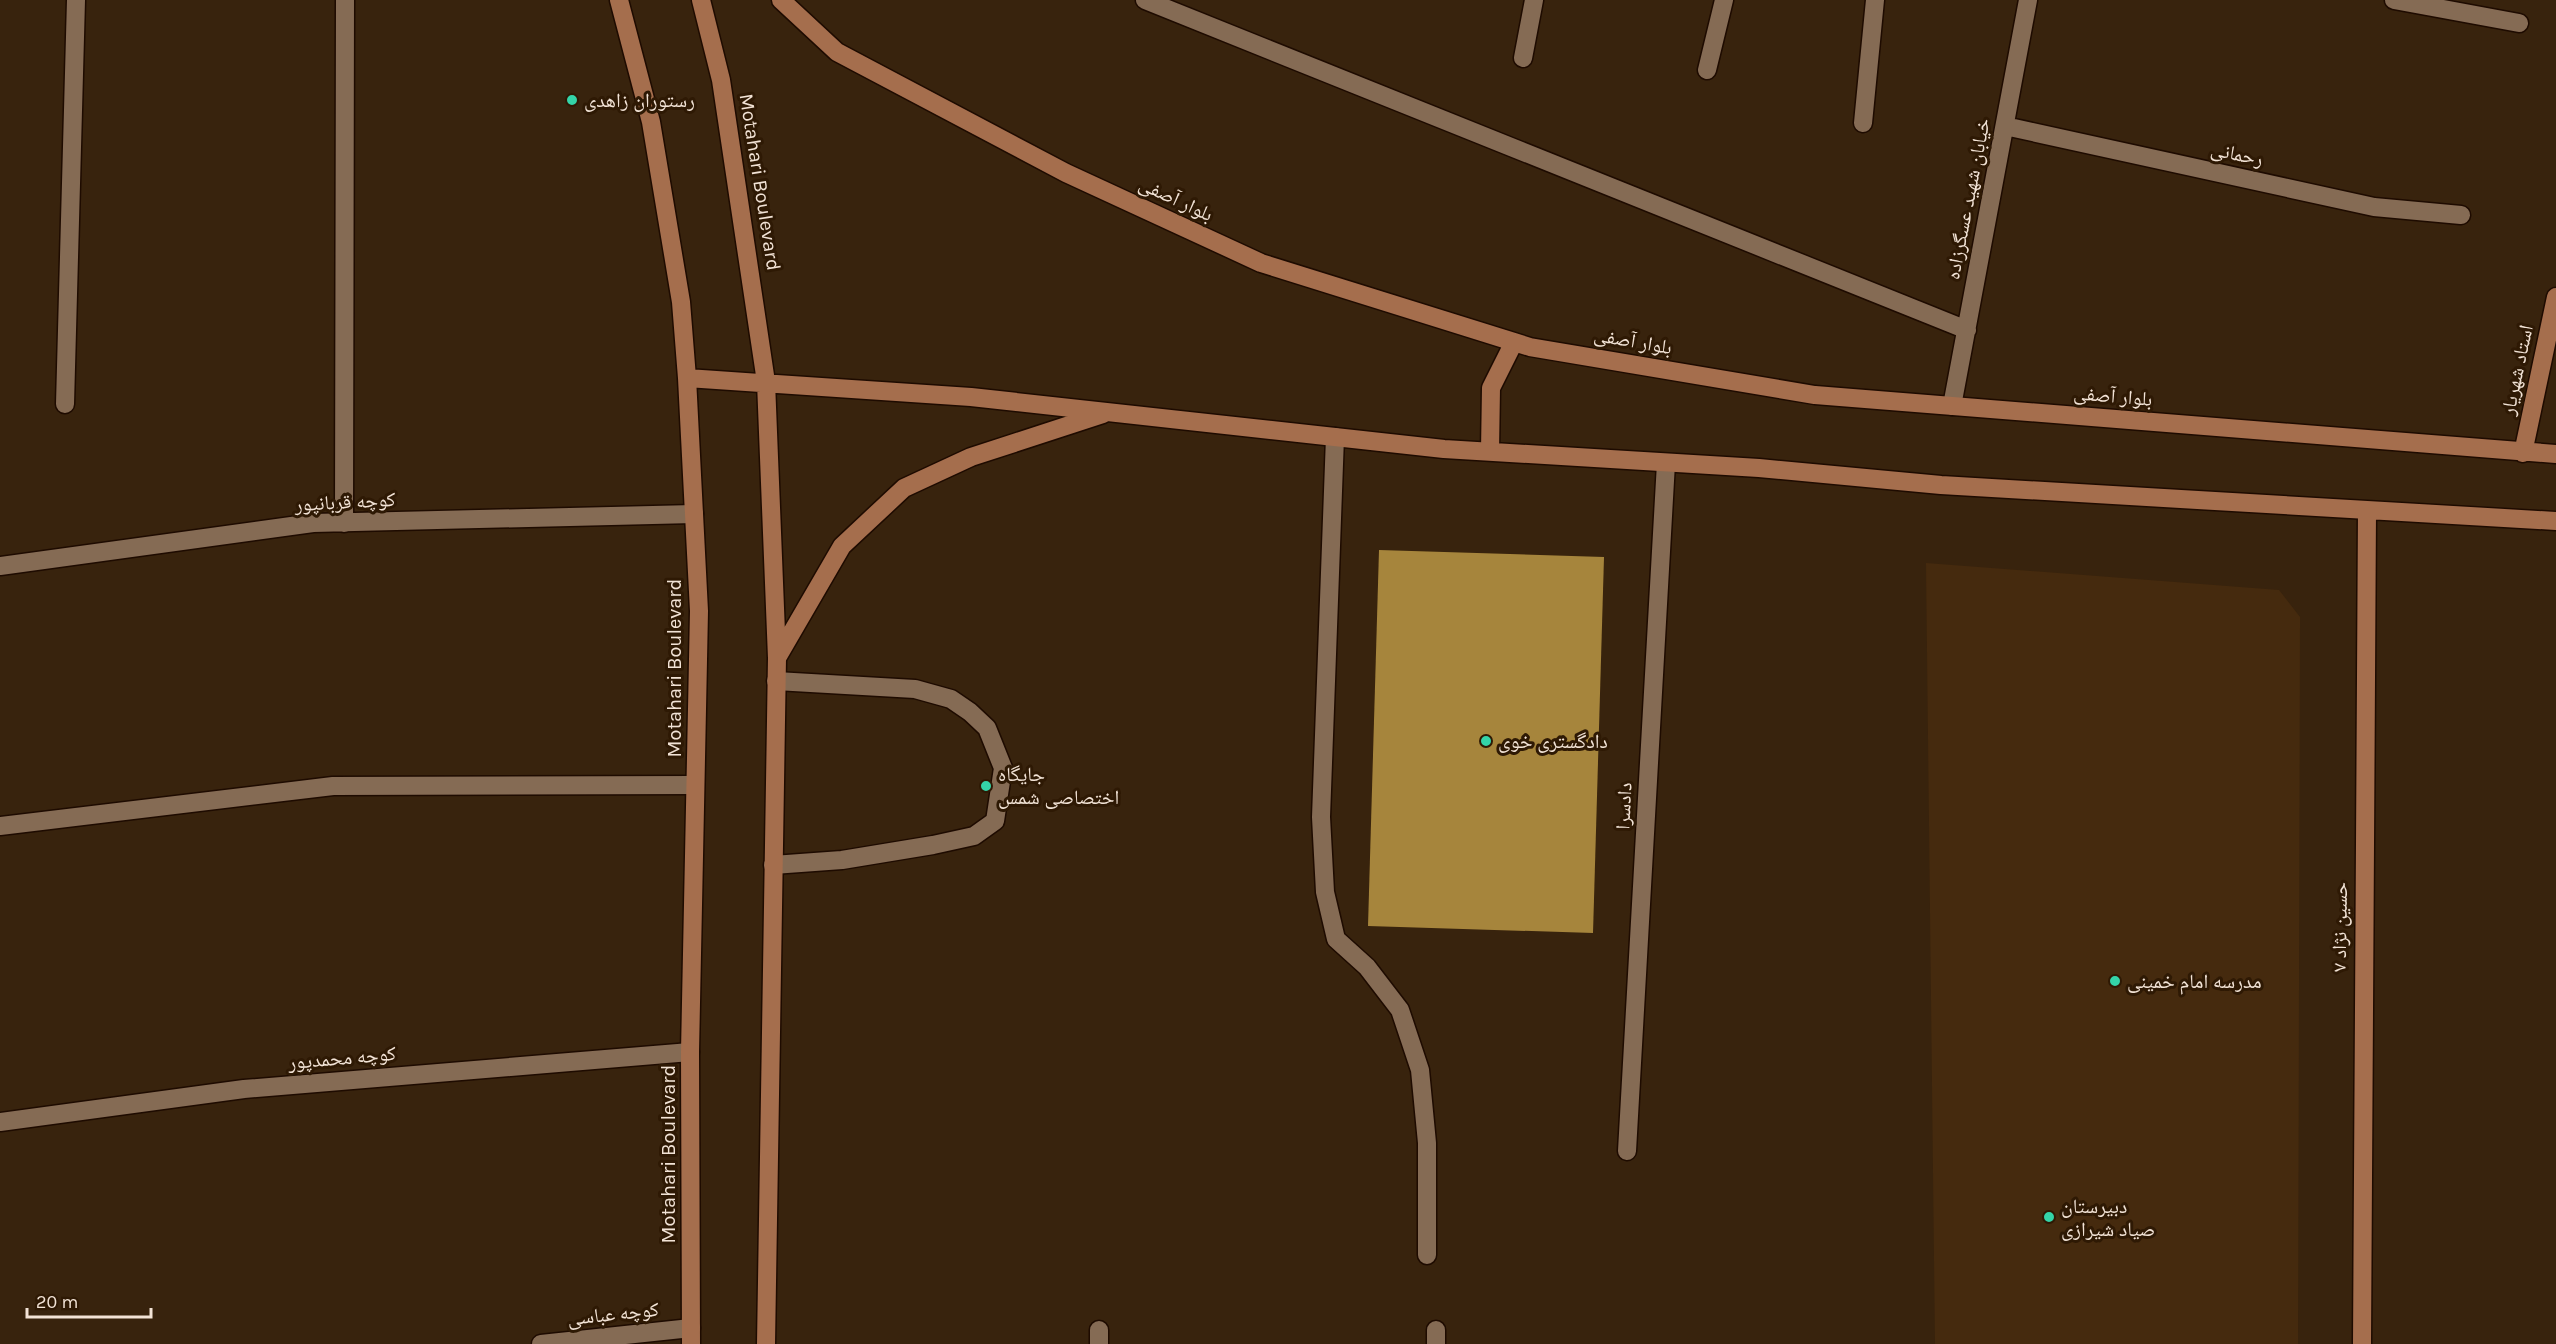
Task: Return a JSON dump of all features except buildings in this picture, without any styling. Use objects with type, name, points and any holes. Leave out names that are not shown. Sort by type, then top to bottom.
[{"type":"main road","name":"Motahari Boulevard","points":[[619,0],[651,122],[681,302],[687,378],[699,611],[690,1052],[691,1336]]},
{"type":"main road","name":"Motahari Boulevard","points":[[701,0],[721,80],[766,382],[777,658],[766,1344]]},
{"type":"main road","name":"بلوار آصفی","points":[[782,0],[837,52],[1086,182],[1261,263],[1514,342],[1815,394],[2556,454]]},
{"type":"main road","name":"استاد شهریار","points":[[2523,453],[2556,297]]},
{"type":"main road","points":[[1490,452],[1491,388],[1514,342]]},
{"type":"main road","points":[[687,378],[971,397],[1490,452],[1758,468],[1941,485],[2556,521]]},
{"type":"main road","points":[[777,658],[842,546],[904,488],[970,457],[1111,412]]},
{"type":"main road","name":"حسین نژاد ۷","points":[[2362,1344],[2367,511]]},
{"type":"street","points":[[65,404],[76,0]]},
{"type":"street","points":[[344,523],[345,0]]},
{"type":"street","points":[[1145,0],[1967,330]]},
{"type":"street","points":[[1523,58],[1534,0]]},
{"type":"street","points":[[1707,70],[1724,0]]},
{"type":"street","points":[[1863,123],[1875,0]]},
{"type":"street","name":"خیابان شهید عسگرزاده","points":[[1952,406],[2028,0]]},
{"type":"street","points":[[2394,0],[2519,23]]},
{"type":"street","name":"رحمانی","points":[[2005,126],[2374,207],[2461,214]]},
{"type":"street","points":[[1335,437],[1321,817],[1324,892],[1336,939],[1367,967],[1400,1010],[1420,1070],[1427,1143],[1427,1255]]},
{"type":"street","name":"دادسرا","points":[[1627,1151],[1666,463]]},
{"type":"street","name":"کوچه قربانپور","points":[[0,566],[313,523],[694,514]]},
{"type":"street","points":[[773,865],[842,860],[974,836],[995,821],[1003,768],[987,728],[951,699],[915,688],[776,681]]},
{"type":"street","points":[[0,826],[333,786],[695,785]]},
{"type":"street","name":"کوچه محمدپور","points":[[0,1122],[244,1089],[690,1052]]},
{"type":"street","name":"کوچه عباسی","points":[[541,1344],[691,1336]]},
{"type":"shaded area","name":"مدرسه امام خمینی","points":[[1926,563],[2279,590],[2300,617],[2298,1344],[1935,1344]]},
{"type":"place","name":"رستوران زاهدی","points":[[572,100]]},
{"type":"place","name":"دادگستری خوی","points":[[1486,741]]},
{"type":"place","name":"جایگاه اختصاصی شمس","points":[[986,786]]},
{"type":"place","name":"مدرسه امام خمینی","points":[[2115,981]]},
{"type":"place","name":"دبیرستان صیاد شیرازی","points":[[2049,1217]]}]
